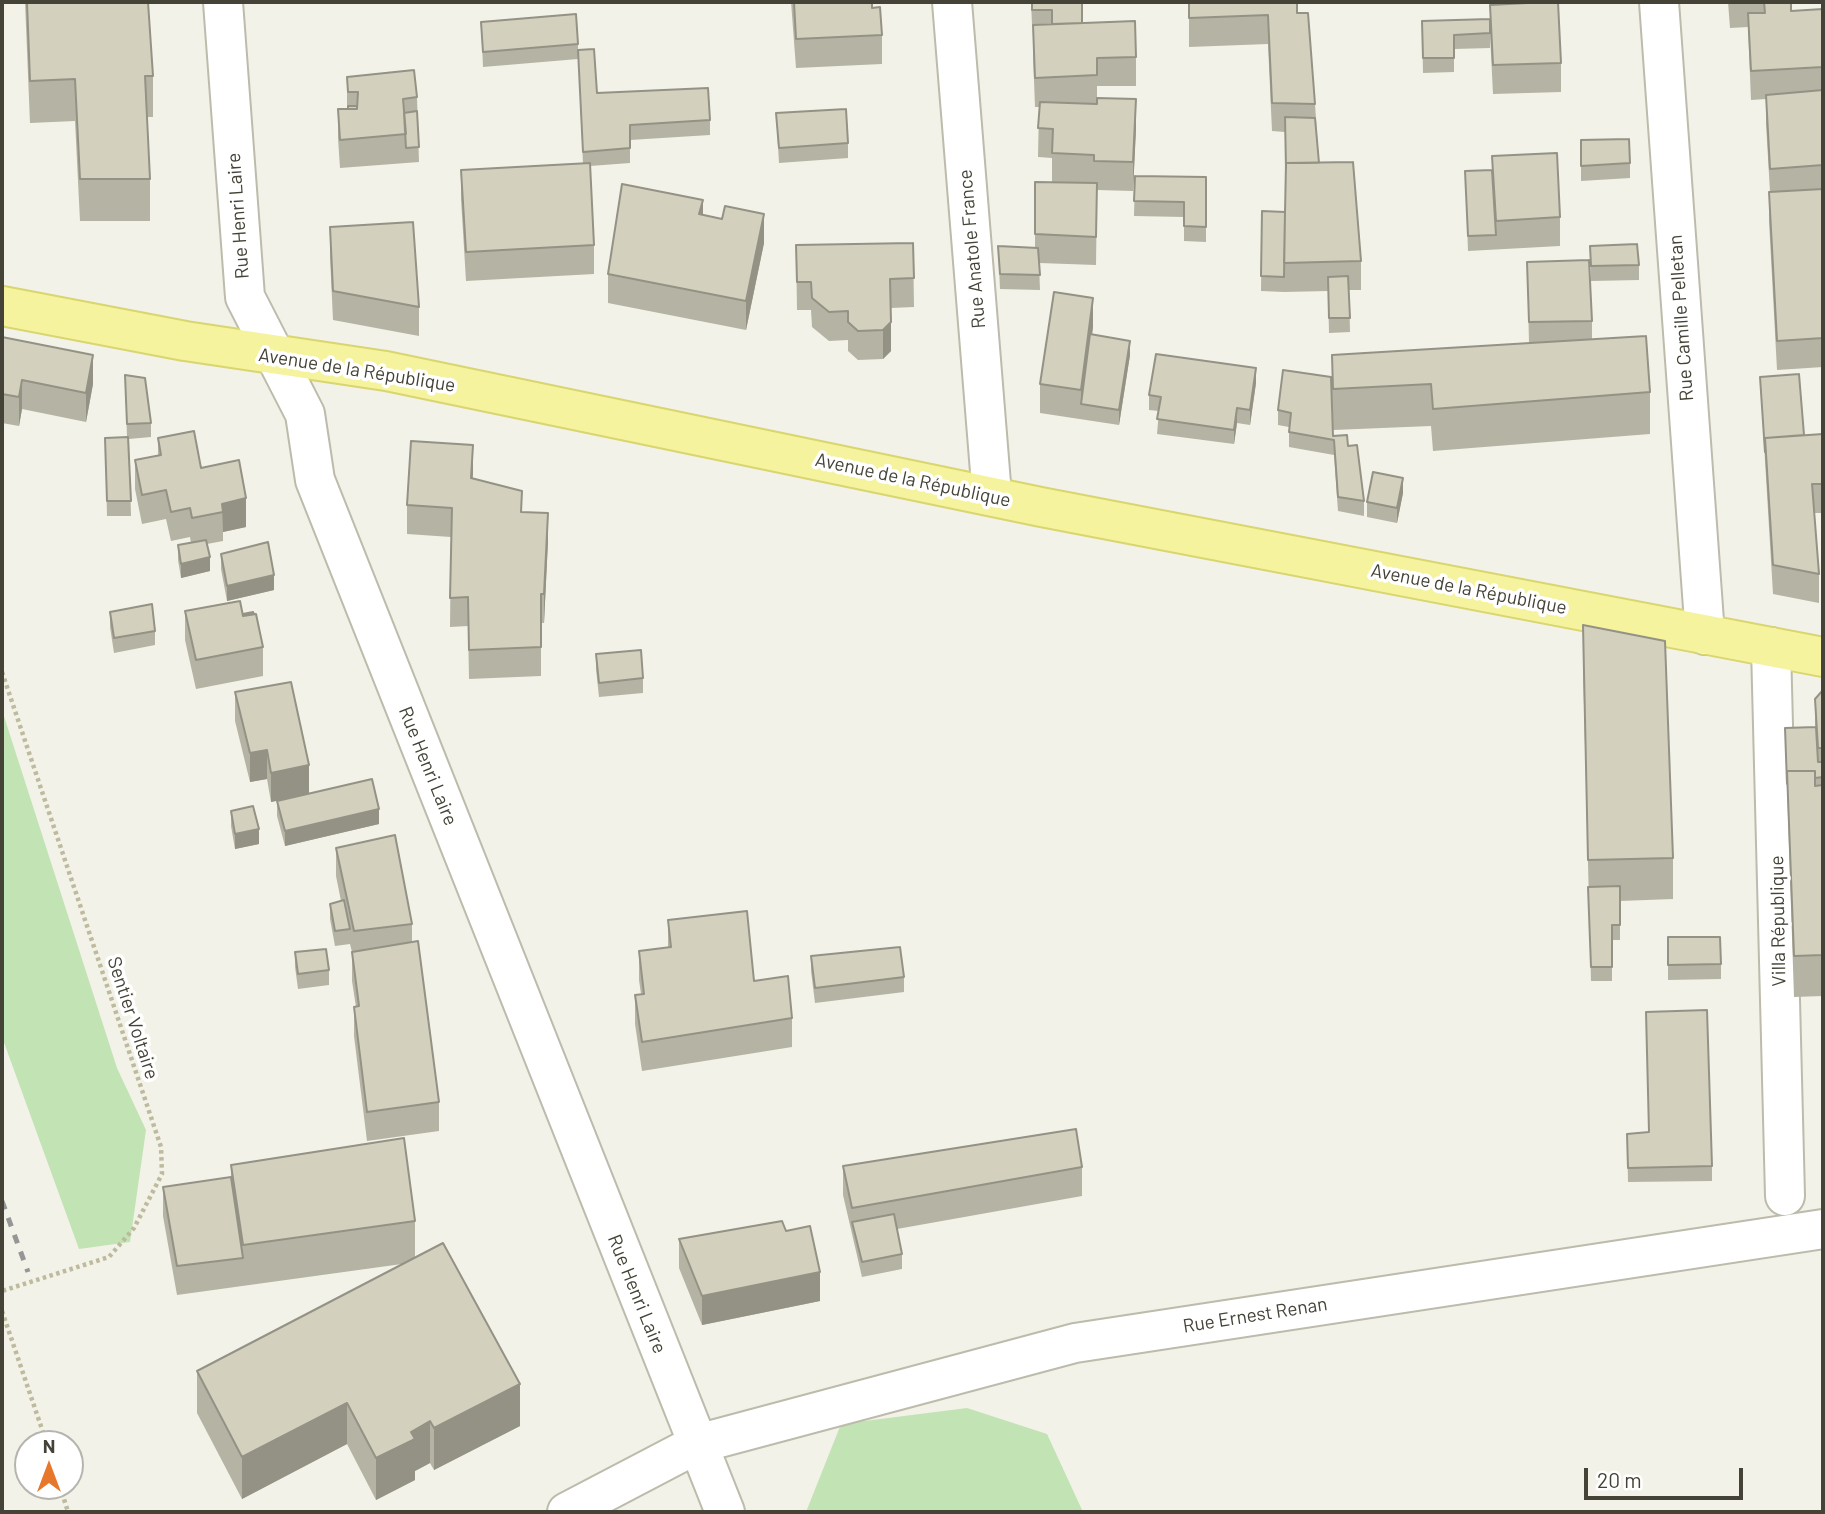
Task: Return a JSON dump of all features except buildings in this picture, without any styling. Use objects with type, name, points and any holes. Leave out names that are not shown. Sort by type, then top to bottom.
[{"type":"main road","name":"Avenue de la République","points":[[2,306],[272,355],[386,371],[992,496],[1823,657]]},
{"type":"street","name":"Rue Henri Laire","points":[[223,2],[244,297],[305,414],[315,480],[724,1512]]},
{"type":"street","name":"Rue Anatole France","points":[[952,2],[992,496]]},
{"type":"street","name":"Rue Camille Pelletan","points":[[1659,2],[1705,635]]},
{"type":"street","name":"Villa République","points":[[1771,647],[1785,1196]]},
{"type":"street","name":"Rue Ernest Renan","points":[[568,1512],[696,1444],[1074,1343],[1823,1229]]},
{"type":"path","name":"Sentier Voltaire","points":[[2,672],[161,1147],[162,1174],[134,1228],[109,1256],[2,1291]]},
{"type":"path","points":[[2,1311],[42,1430]]},
{"type":"green space","points":[[2,710],[117,1068],[146,1130],[130,1242],[79,1249],[2,1037]]},
{"type":"green space","points":[[967,1408],[1047,1434],[1083,1512],[806,1512],[841,1424]]},
{"type":"railway","points":[[2,1201],[28,1272]]}]
